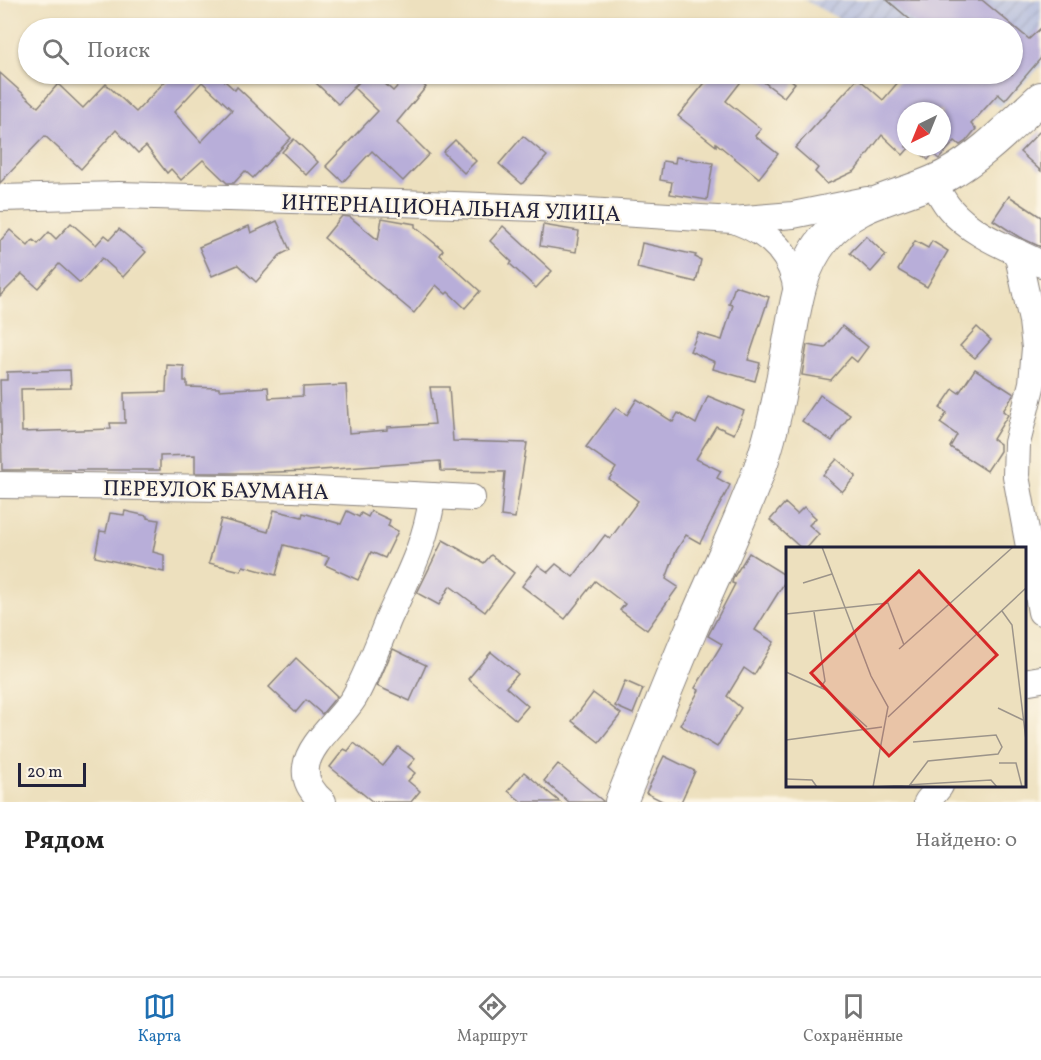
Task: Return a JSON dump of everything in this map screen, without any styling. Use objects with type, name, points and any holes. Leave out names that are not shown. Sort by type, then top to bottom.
[{"type":"street","name":"ИНТЕРНАЦИОНАЛЬНАЯ УЛИЦА","points":[[621,802],[691,630],[744,509],[763,458],[782,381],[797,293],[805,268],[816,248],[834,228],[871,204],[932,181],[964,165],[983,151],[1041,98]]},
{"type":"street","points":[[932,181],[948,208],[962,222],[979,234],[1041,264]]},
{"type":"street","name":"ИНТЕРНАЦИОНАЛЬНАЯ УЛИЦА","points":[[0,198],[119,195],[399,203],[539,208],[733,220],[793,215],[898,193]]},
{"type":"street","points":[[733,220],[761,233],[787,257],[796,279],[797,293]]},
{"type":"street","points":[[1017,252],[1032,321],[1035,348],[1032,383],[1017,443],[1016,476],[1041,612]]},
{"type":"street","name":"ПЕРЕУЛОК БАУМАНА","points":[[0,485],[294,489],[472,498]]},
{"type":"street","points":[[323,802],[313,791],[306,775],[306,766],[313,749],[349,706],[362,682],[423,540],[432,496]]},
{"type":"street","points":[[1026,682],[1041,679]]},
{"type":"street","points":[[927,802],[939,787]]},
{"type":"shaded area","points":[[804,0],[1041,0],[1041,66],[1023,84],[1023,18],[837,18]]},
{"type":"shaded area","points":[[957,84],[1023,84],[1000,107]]},
{"type":"building","points":[[887,0],[982,0],[1004,18],[908,18]]},
{"type":"building","points":[[1041,28],[1041,58],[1023,79],[1023,34],[1029,39]]},
{"type":"building","points":[[0,73],[38,107],[58,84],[83,108],[106,84],[136,112],[163,84],[200,84],[174,112],[201,142],[232,110],[204,84],[228,84],[235,90],[237,87],[291,138],[253,178],[245,171],[234,183],[227,183],[203,160],[181,180],[171,169],[167,173],[146,146],[138,153],[116,130],[81,169],[45,136],[0,183]]},
{"type":"building","points":[[317,84],[357,84],[338,104]]},
{"type":"building","points":[[356,84],[385,84],[393,91],[400,84],[422,84],[426,87],[397,122],[429,154],[403,181],[372,151],[343,182],[326,166],[378,111],[353,87]]},
{"type":"building","points":[[704,84],[739,84],[726,101],[761,129],[755,136],[778,154],[759,178],[678,116]]},
{"type":"building","points":[[766,84],[794,84],[784,97]]},
{"type":"building","points":[[853,84],[865,84],[883,100],[897,84],[1019,84],[1005,100],[998,94],[971,124],[976,129],[960,145],[955,141],[951,146],[951,102],[897,102],[897,149],[882,135],[855,171],[827,184],[815,172],[818,168],[795,148]]},
{"type":"building","points":[[1041,130],[1041,171],[1020,152]]},
{"type":"building","points":[[523,136],[547,156],[522,184],[499,164]]},
{"type":"building","points":[[294,139],[318,162],[306,175],[282,152]]},
{"type":"building","points":[[455,140],[476,161],[464,173],[443,152]]},
{"type":"building","points":[[676,157],[713,163],[707,200],[670,194],[672,182],[660,180],[663,161],[675,163]]},
{"type":"building","points":[[1009,196],[1041,217],[1041,247],[1019,237],[993,220]]},
{"type":"building","points":[[342,216],[350,217],[378,240],[382,218],[415,224],[415,227],[443,250],[440,255],[480,291],[465,308],[448,292],[446,294],[436,285],[414,313],[324,238]]},
{"type":"building","points":[[277,221],[290,250],[280,255],[256,282],[238,265],[212,276],[199,247],[249,226],[251,233]]},
{"type":"building","points":[[71,223],[96,245],[105,235],[110,239],[119,229],[146,252],[123,277],[102,258],[80,283],[59,264],[38,288],[22,274],[0,296],[0,241],[10,230],[28,246],[33,240],[38,244],[49,232],[56,239]]},
{"type":"building","points":[[543,225],[579,231],[576,252],[540,246]]},
{"type":"building","points":[[503,226],[552,271],[536,288],[490,241]]},
{"type":"building","points":[[866,236],[886,255],[871,272],[850,253]]},
{"type":"building","points":[[915,241],[928,248],[932,241],[948,251],[927,287],[898,270]]},
{"type":"building","points":[[642,243],[696,255],[695,257],[701,260],[696,282],[637,268]]},
{"type":"building","points":[[735,286],[769,297],[748,360],[760,363],[755,381],[713,369],[715,362],[690,351],[698,333],[722,340],[733,305],[729,304]]},
{"type":"building","points":[[842,326],[868,347],[857,362],[851,357],[831,380],[802,375],[807,345],[825,348]]},
{"type":"building","points":[[977,327],[991,340],[975,358],[960,346]]},
{"type":"building","points":[[167,365],[184,366],[184,381],[187,381],[187,387],[219,388],[219,390],[268,387],[269,398],[303,396],[303,387],[346,385],[349,433],[387,430],[387,427],[435,424],[430,387],[449,387],[453,441],[527,443],[515,518],[501,516],[505,472],[441,471],[440,461],[308,471],[195,473],[195,455],[160,456],[160,470],[2,470],[0,380],[7,380],[7,372],[70,370],[71,388],[21,389],[22,432],[111,429],[110,423],[125,423],[124,393],[166,392]]},
{"type":"building","points":[[975,369],[1014,394],[1003,411],[1008,415],[993,439],[1000,444],[1000,451],[987,471],[950,447],[957,435],[940,423],[947,413],[940,408],[953,389],[959,393]]},
{"type":"building","points":[[820,395],[850,415],[832,441],[802,421]]},
{"type":"building","points":[[708,396],[744,411],[734,434],[716,426],[696,459],[721,471],[717,478],[730,485],[700,543],[686,535],[676,551],[666,579],[678,587],[647,630],[620,610],[625,604],[595,581],[565,619],[522,586],[538,565],[548,572],[556,564],[573,577],[605,535],[610,539],[638,501],[609,479],[616,468],[586,447],[616,407],[627,415],[637,399],[673,422],[678,413],[696,424]]},
{"type":"building","points":[[837,459],[856,476],[842,492],[823,475]]},
{"type":"building","points":[[785,503],[797,514],[804,507],[816,518],[809,525],[819,534],[808,547],[800,547],[770,520]]},
{"type":"building","points":[[274,510],[302,517],[303,513],[341,524],[347,511],[359,517],[361,513],[368,517],[371,511],[390,520],[388,526],[398,531],[385,558],[371,552],[358,580],[325,565],[329,557],[284,545],[276,575],[243,566],[241,571],[209,563],[221,519],[268,532]]},
{"type":"building","points":[[125,511],[159,520],[153,552],[164,555],[164,572],[95,557],[100,531],[106,532],[110,513],[124,515]]},
{"type":"building","points":[[443,540],[484,563],[491,555],[514,573],[485,612],[450,586],[439,605],[417,593]]},
{"type":"building","points":[[749,553],[786,576],[786,580],[755,630],[774,642],[754,675],[744,668],[727,696],[741,708],[717,747],[680,725],[699,690],[695,688],[722,644],[708,636],[735,584],[732,583]]},
{"type":"building","points":[[393,649],[426,665],[410,701],[377,686]]},
{"type":"building","points":[[491,652],[518,674],[506,687],[528,706],[516,720],[468,679]]},
{"type":"building","points":[[296,658],[337,696],[322,714],[306,700],[296,712],[269,687]]},
{"type":"building","points":[[625,681],[643,689],[633,714],[615,706]]},
{"type":"building","points":[[593,693],[621,714],[599,742],[572,721]]},
{"type":"building","points":[[354,743],[383,766],[398,747],[415,759],[408,767],[415,773],[408,781],[420,791],[411,802],[373,802],[330,767],[344,749],[348,751]]},
{"type":"building","points":[[664,756],[695,771],[681,802],[664,802],[646,793]]},
{"type":"building","points":[[558,764],[603,802],[569,802],[544,781]]},
{"type":"building","points":[[524,772],[560,802],[522,802],[508,791]]}]
